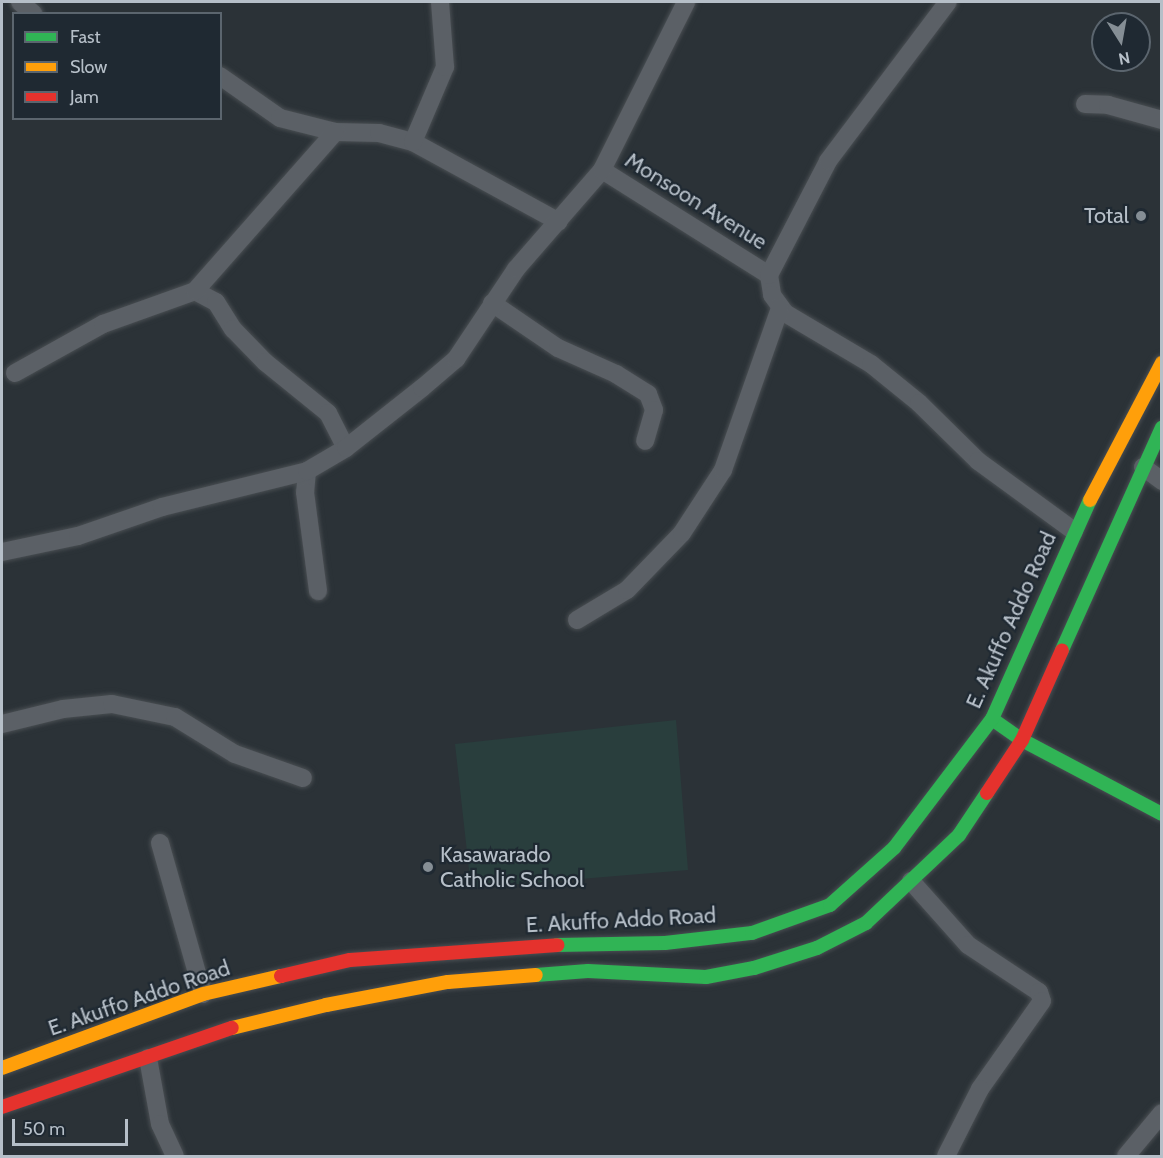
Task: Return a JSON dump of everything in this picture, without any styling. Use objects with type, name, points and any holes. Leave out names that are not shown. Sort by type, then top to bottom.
[{"type":"main road","name":"E. Akuffo Addo Road","points":[[2,1068],[203,994],[350,960],[528,945],[665,943],[752,933],[830,905],[894,848],[992,719],[1074,531],[1161,363]]},
{"type":"main road","points":[[2,1107],[229,1029],[448,982],[588,971],[706,977],[754,968],[817,948],[866,923],[959,836],[1023,740],[1161,427]]},
{"type":"main road","points":[[992,719],[1023,740],[1160,811]]},
{"type":"street","points":[[20,2],[32,12]]},
{"type":"street","points":[[413,142],[445,67],[440,2]]},
{"type":"street","name":"Monsoon Avenue","points":[[686,2],[602,170],[769,275],[828,161],[948,2]]},
{"type":"street","points":[[222,77],[280,118],[335,132],[379,133],[413,142],[559,222]]},
{"type":"street","points":[[1085,104],[1108,105],[1161,120]]},
{"type":"street","points":[[15,373],[103,324],[195,291],[335,132]]},
{"type":"street","points":[[2,552],[78,536],[162,507],[308,471],[346,448],[456,359],[516,269],[602,170]]},
{"type":"street","points":[[769,275],[772,295],[780,308],[839,348],[871,364],[919,403],[978,461],[1074,531]]},
{"type":"street","points":[[195,291],[216,302],[233,329],[265,362],[328,413],[346,448]]},
{"type":"street","points":[[492,303],[558,348],[616,374],[648,394],[654,410],[645,441]]},
{"type":"street","points":[[577,620],[627,590],[682,533],[723,470],[780,308]]},
{"type":"street","points":[[1143,467],[1161,481]]},
{"type":"street","points":[[308,471],[305,492],[318,591]]},
{"type":"street","points":[[2,724],[63,709],[112,704],[175,717],[234,754],[303,778]]},
{"type":"street","points":[[160,843],[203,994]]},
{"type":"street","points":[[911,881],[968,945],[1039,992],[1042,1001],[980,1089],[946,1156]]},
{"type":"street","points":[[148,1058],[160,1124],[175,1156]]},
{"type":"street","points":[[1126,1156],[1161,1113]]},
{"type":"green space","points":[[676,720],[688,870],[471,888],[455,744]]},
{"type":"traffic: fast","points":[[1062,650],[1162,427]]},
{"type":"traffic: fast","points":[[557,945],[665,943],[752,933],[830,905],[894,848],[992,719],[1090,500]]},
{"type":"traffic: fast","points":[[992,719],[1022,740],[1162,814]]},
{"type":"traffic: fast","points":[[536,975],[588,971],[706,977],[754,968],[817,948],[866,923],[959,835],[987,793]]},
{"type":"traffic: slow","points":[[1090,500],[1162,363]]},
{"type":"traffic: slow","points":[[232,1028],[326,1005],[448,982],[536,975]]},
{"type":"traffic: slow","points":[[2,1068],[203,994],[281,976]]},
{"type":"traffic: jam","points":[[987,793],[1022,740],[1062,650]]},
{"type":"traffic: jam","points":[[281,976],[350,960],[557,945]]},
{"type":"traffic: jam","points":[[2,1107],[232,1028]]},
{"type":"place","name":"Total","points":[[1141,216]]},
{"type":"place","name":"Kasawarado Catholic School","points":[[428,867]]}]
